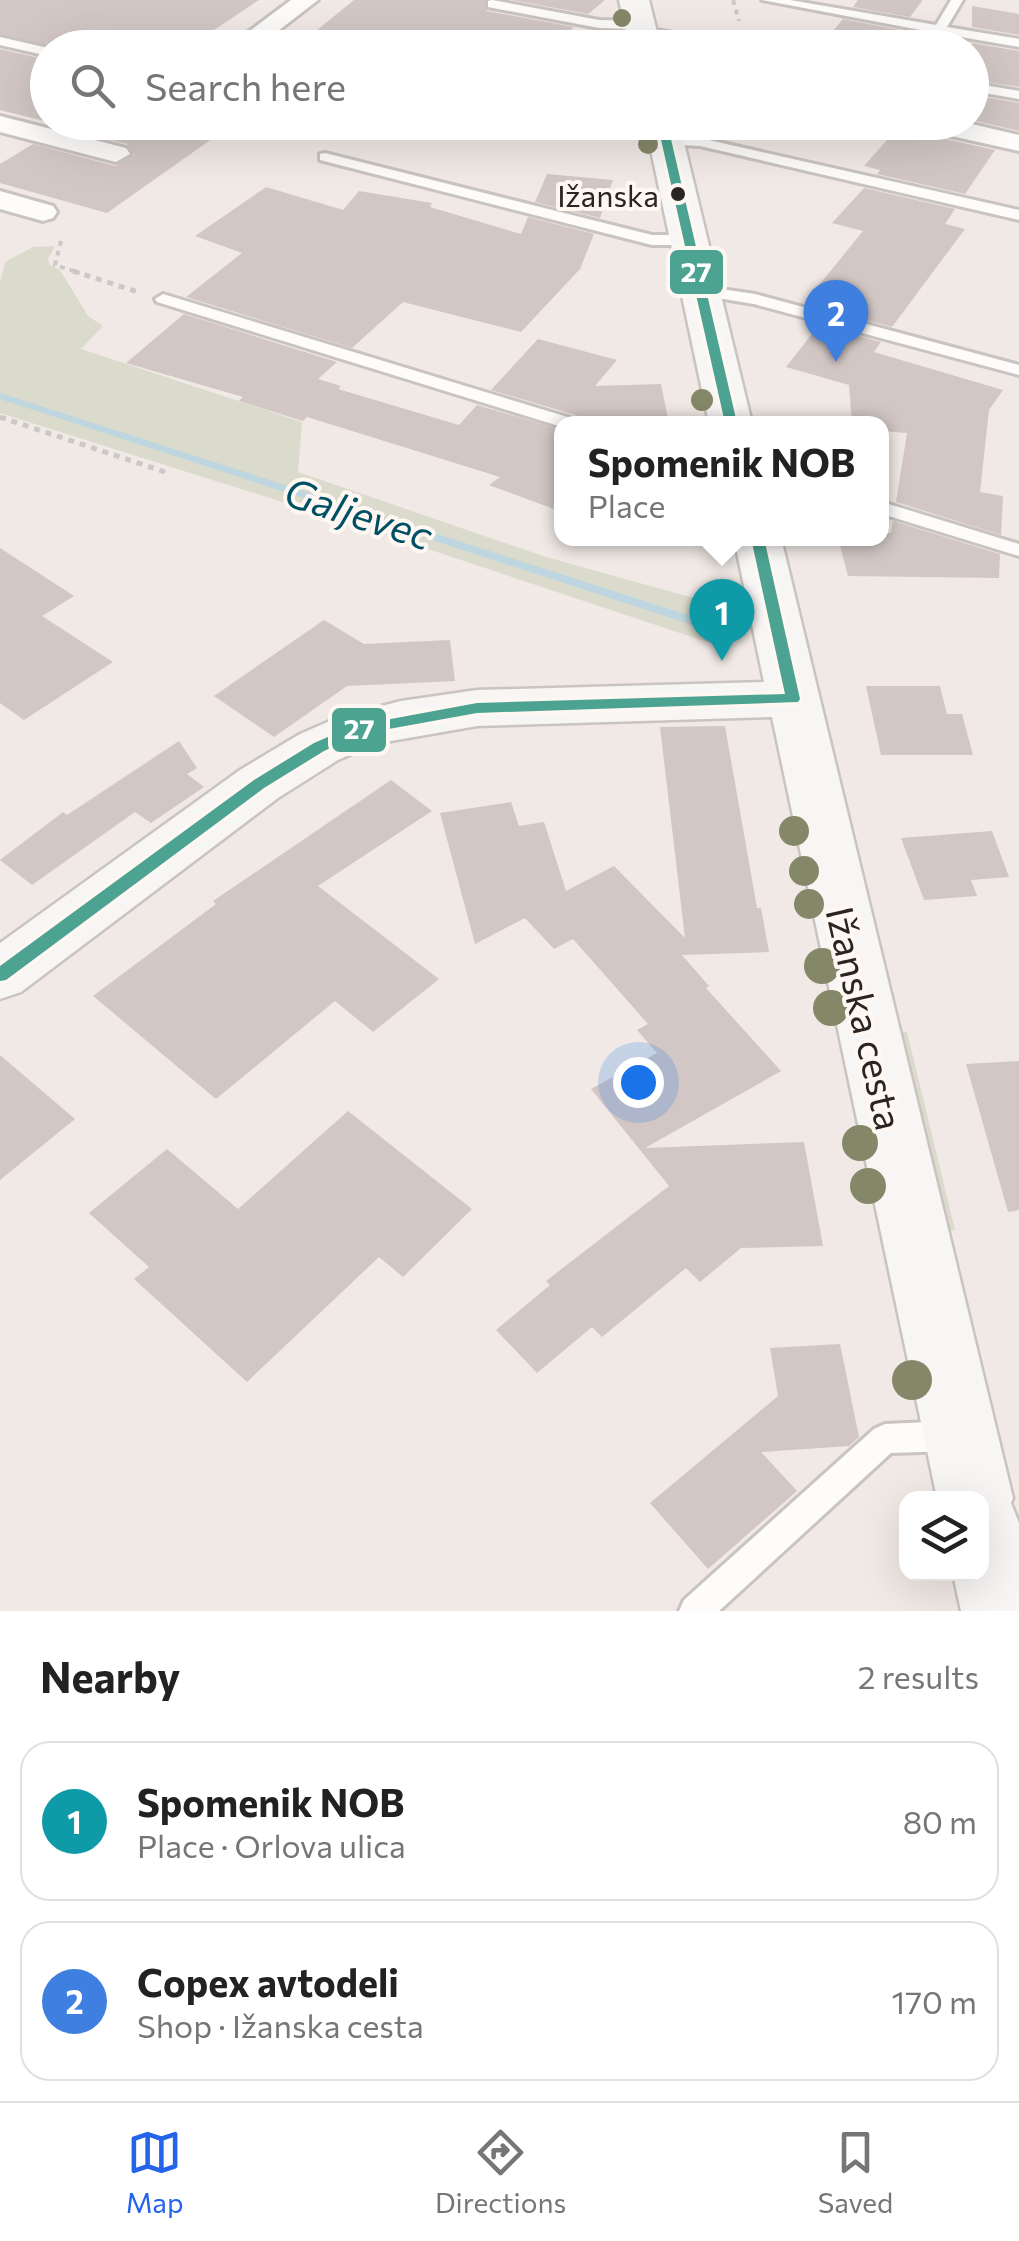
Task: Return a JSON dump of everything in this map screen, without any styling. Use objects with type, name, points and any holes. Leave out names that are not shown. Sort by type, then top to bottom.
[{"type":"main road","points":[[666,140],[728,416]]},
{"type":"main road","name":"Ižanska cesta","points":[[758,546],[974,1491]]},
{"type":"main road","points":[[0,975],[259,784],[319,747],[358,730],[477,708],[793,699]]},
{"type":"main road","points":[[989,1557],[1001,1611]]},
{"type":"street","points":[[264,30],[306,0]]},
{"type":"street","points":[[0,124],[30,132]]},
{"type":"street","points":[[989,137],[1019,144]]},
{"type":"street","points":[[62,140],[116,154]]},
{"type":"street","points":[[0,200],[43,212]]},
{"type":"lane","points":[[768,0],[946,30]]},
{"type":"lane","points":[[940,29],[958,0]]},
{"type":"lane","points":[[492,4],[599,24],[640,26]]},
{"type":"lane","points":[[989,38],[1019,43]]},
{"type":"lane","points":[[0,41],[30,48]]},
{"type":"lane","points":[[989,90],[1019,96]]},
{"type":"lane","points":[[693,140],[1019,215]]},
{"type":"lane","points":[[325,157],[652,240],[688,240]]},
{"type":"lane","points":[[700,291],[755,299],[1019,370]]},
{"type":"lane","points":[[163,300],[554,420]]},
{"type":"lane","points":[[889,510],[1019,550]]},
{"type":"lane","points":[[695,1611],[885,1440],[961,1436]]},
{"type":"path","points":[[43,212],[61,230],[55,264],[163,300]]},
{"type":"path","points":[[0,417],[165,472]]},
{"type":"shaded area","points":[[55,246],[48,259],[50,265],[60,270],[88,316],[103,326],[81,349],[302,422],[298,472],[546,557],[726,607],[727,616],[720,626],[0,394],[0,283],[5,262],[33,247]]},
{"type":"shaded area","points":[[0,397],[717,632],[713,644],[365,528],[0,413]]},
{"type":"shaded area","points":[[897,1032],[907,1032],[955,1230],[943,1230]]},
{"type":"building","points":[[0,0],[259,0],[214,30],[30,30],[30,42],[0,34]]},
{"type":"building","points":[[354,0],[485,0],[487,11],[574,27],[571,30],[317,30]]},
{"type":"building","points":[[512,0],[605,0],[588,14]]},
{"type":"building","points":[[858,0],[923,0],[910,17],[853,7]]},
{"type":"building","points":[[972,6],[1019,14],[1019,35],[972,27]]},
{"type":"building","points":[[843,19],[900,30],[834,30]]},
{"type":"building","points":[[989,46],[1019,51],[1019,87],[989,83]]},
{"type":"building","points":[[0,49],[30,56],[30,118],[0,110]]},
{"type":"building","points":[[989,98],[1019,103],[1019,131],[989,124]]},
{"type":"building","points":[[110,140],[210,140],[107,213],[0,183],[0,164],[33,144],[115,166],[134,155],[127,144]]},
{"type":"building","points":[[887,140],[950,140],[995,150],[965,194],[877,174],[880,170],[864,166]]},
{"type":"building","points":[[547,174],[613,180],[600,218],[535,202]]},
{"type":"building","points":[[266,187],[343,210],[359,191],[432,203],[430,207],[521,234],[528,217],[594,234],[580,269],[521,332],[403,302],[352,348],[186,297],[242,253],[195,236]]},
{"type":"building","points":[[864,188],[955,209],[945,224],[965,229],[892,327],[831,311],[841,297],[815,290],[863,231],[832,223]]},
{"type":"building","points":[[184,314],[337,362],[318,379],[341,386],[338,389],[459,425],[477,405],[554,428],[554,509],[489,485],[500,477],[307,417],[303,421],[239,401],[243,397],[126,363]]},
{"type":"building","points":[[819,325],[881,342],[874,352],[1003,390],[989,410],[980,492],[1003,496],[1001,535],[896,502],[907,433],[889,432],[889,416],[851,416],[849,385],[786,367]]},
{"type":"building","points":[[538,339],[617,360],[595,386],[661,384],[667,416],[576,416],[491,390]]},
{"type":"building","points":[[893,521],[1000,554],[999,578],[848,576],[840,546],[889,546]]},
{"type":"building","points":[[0,548],[74,596],[42,616],[113,662],[24,720],[0,703]]},
{"type":"building","points":[[324,620],[364,644],[450,640],[455,681],[347,686],[274,737],[214,696]]},
{"type":"building","points":[[866,686],[940,686],[947,714],[962,714],[973,755],[881,755]]},
{"type":"building","points":[[725,726],[757,908],[761,908],[769,952],[682,955],[709,986],[706,988],[781,1071],[645,1148],[804,1142],[823,1246],[741,1248],[700,1282],[686,1268],[602,1337],[592,1327],[537,1373],[496,1330],[550,1285],[546,1281],[669,1186],[591,1089],[657,1053],[637,1030],[648,1024],[573,939],[554,949],[525,918],[475,944],[440,813],[511,802],[519,826],[544,822],[566,891],[614,866],[685,938],[660,727]]},
{"type":"building","points":[[179,741],[197,768],[187,774],[204,787],[151,823],[135,812],[32,885],[0,860],[63,812],[67,815]]},
{"type":"building","points":[[391,780],[432,811],[318,886],[439,979],[373,1032],[335,1001],[216,1099],[93,996],[216,904],[213,901]]},
{"type":"building","points":[[992,831],[1009,877],[971,880],[977,896],[924,900],[901,838]]},
{"type":"building","points":[[0,1055],[75,1119],[0,1180]]},
{"type":"building","points":[[1019,1061],[1019,1210],[1008,1212],[966,1064]]},
{"type":"building","points":[[348,1111],[472,1209],[403,1277],[379,1257],[247,1382],[134,1279],[149,1267],[89,1213],[167,1149],[238,1209]]},
{"type":"building","points":[[840,1344],[859,1437],[849,1446],[761,1452],[797,1491],[708,1569],[650,1503],[778,1396],[770,1348]]},
{"type":"waterway","name":"Galjevec","points":[[0,396],[718,629]]},
{"type":"transit line","name":"27","points":[[666,140],[729,416]]},
{"type":"transit line","name":"27","points":[[759,546],[793,699]]},
{"type":"transit line","name":"27","points":[[0,975],[259,784],[319,747],[358,730],[477,708],[793,699]]},
{"type":"place","name":"Ižanska","points":[[678,194]]},
{"type":"place","name":"Copex avtodeli","points":[[836,362]]},
{"type":"place","name":"Spomenik NOB","points":[[722,661]]}]
